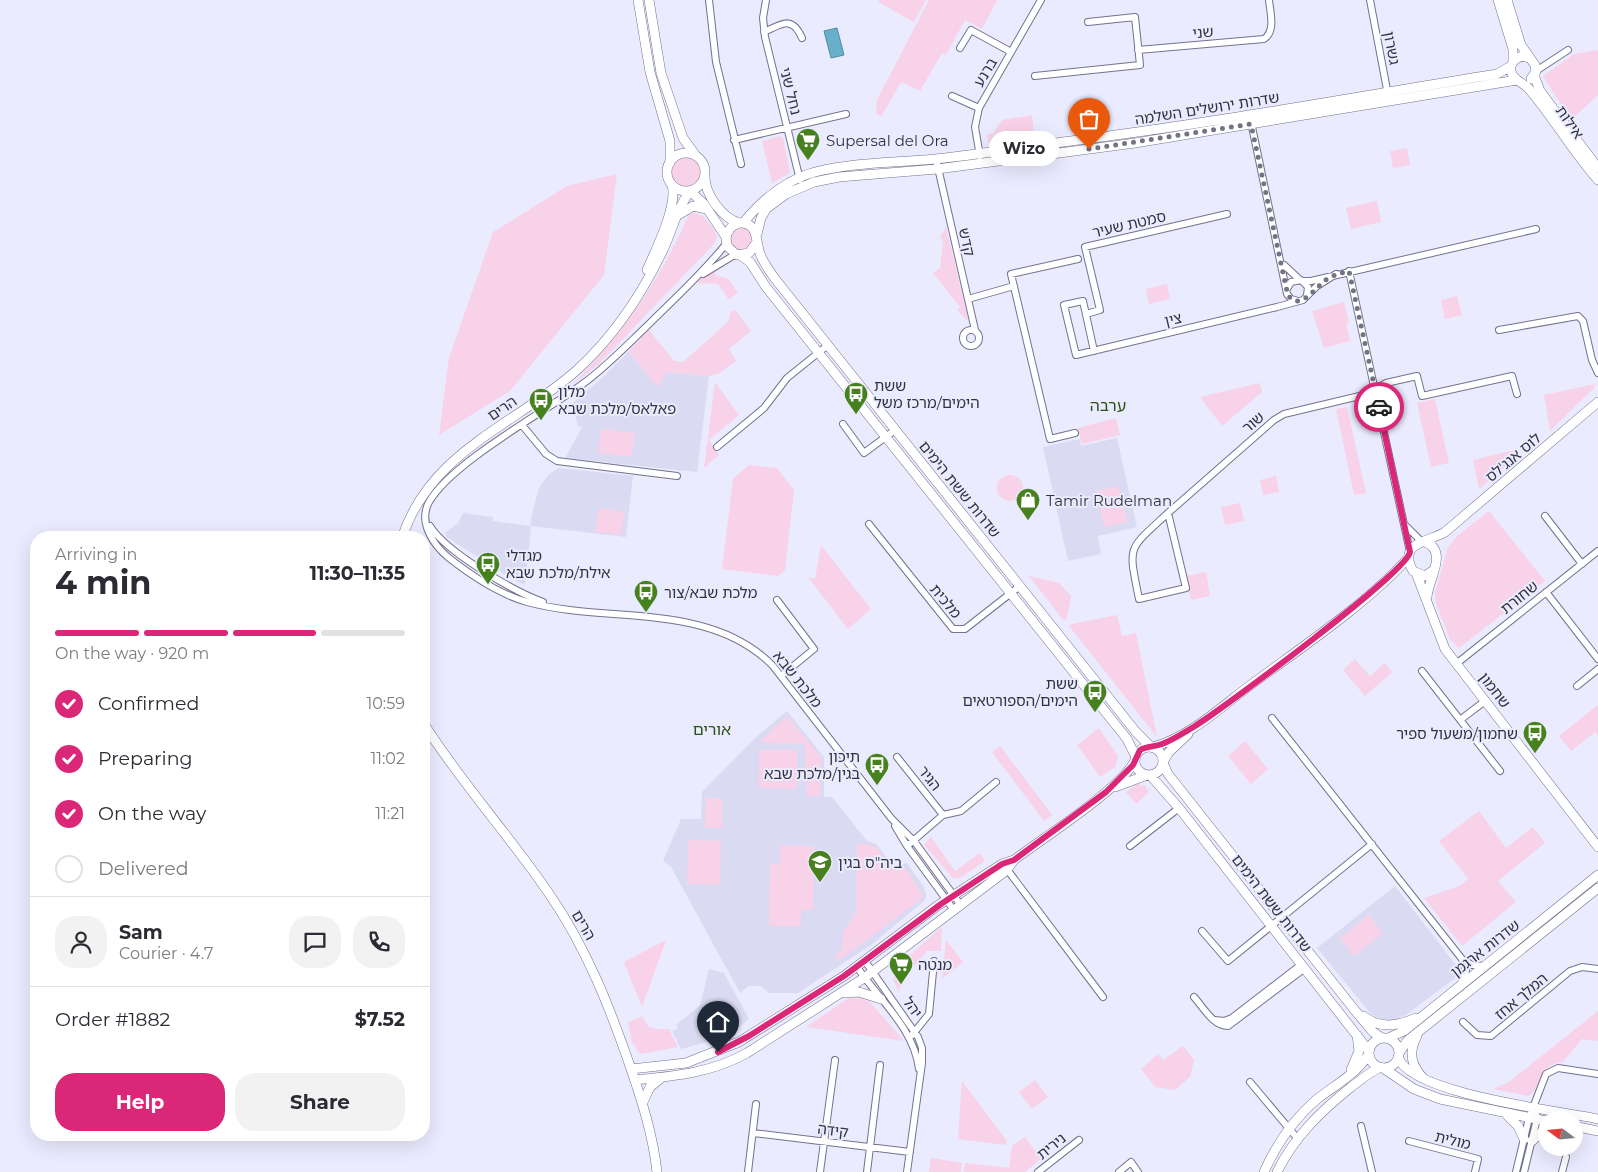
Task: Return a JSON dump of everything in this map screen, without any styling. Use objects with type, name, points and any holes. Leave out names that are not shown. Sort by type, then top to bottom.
[{"type":"street","points":[[638,0],[650,72],[670,141],[668,174],[672,184],[678,189],[690,191],[699,187],[705,177]]},
{"type":"street","points":[[649,0],[661,73],[683,138],[704,166],[707,190],[724,215],[731,221],[752,227],[757,238],[752,252],[738,255],[694,281]]},
{"type":"street","points":[[709,0],[716,62],[740,164]]},
{"type":"street","name":"נחל שני","points":[[766,0],[764,32],[801,182]]},
{"type":"street","name":"ברנע","points":[[981,163],[975,128],[979,108],[1041,0]]},
{"type":"street","name":"שני","points":[[1138,50],[1258,40],[1268,36],[1271,28],[1269,0]]},
{"type":"street","name":"גשרון","points":[[1370,0],[1389,96]]},
{"type":"street","points":[[1498,0],[1513,49],[1511,73],[1518,81],[1529,80],[1535,73],[1568,50]]},
{"type":"street","points":[[1507,0],[1521,44],[1530,58],[1535,73]]},
{"type":"street","points":[[1035,76],[1140,65],[1135,17],[1088,22]]},
{"type":"street","points":[[764,32],[786,22],[791,23],[797,28],[802,38]]},
{"type":"street","points":[[960,48],[971,30],[1012,52]]},
{"type":"street","points":[[1512,63],[1522,56],[1541,61],[1554,60]]},
{"type":"street","name":"שדרות ירושלים השלמה","points":[[757,238],[760,218],[766,209],[801,182],[937,169],[1135,143],[1497,74],[1512,63]]},
{"type":"street","name":"אילות","points":[[1535,73],[1540,91],[1598,168]]},
{"type":"street","name":"שדרות ירושלים השלמה","points":[[1389,96],[1518,81]]},
{"type":"street","name":"אילות","points":[[1518,81],[1528,87],[1570,146],[1598,180]]},
{"type":"street","points":[[952,96],[979,108]]},
{"type":"street","points":[[734,140],[846,114]]},
{"type":"street","points":[[1251,120],[1287,292],[1291,299],[1299,301],[1317,286],[1336,274]]},
{"type":"street","name":"שדרות ירושלים השלמה","points":[[741,223],[771,194],[838,168],[936,159],[1251,120]]},
{"type":"street","points":[[670,163],[681,154],[688,153],[696,156]]},
{"type":"street","name":"קדש","points":[[936,159],[975,330]]},
{"type":"street","name":"הרים","points":[[628,308],[663,230],[672,198],[672,184]]},
{"type":"street","points":[[690,191],[707,209],[726,240],[729,250],[738,255]]},
{"type":"street","name":"הרים","points":[[404,531],[419,498],[442,470],[465,450],[541,398],[577,370],[609,336],[656,263],[690,191]]},
{"type":"street","points":[[676,219],[689,207],[697,206],[707,209]]},
{"type":"street","name":"סמטת שעיר","points":[[1086,314],[1100,310],[1085,247],[1227,214]]},
{"type":"street","points":[[425,516],[430,501],[448,480],[471,461],[597,373],[694,281],[726,240],[731,227],[741,223]]},
{"type":"street","points":[[1277,307],[1291,282],[1311,281],[1536,229]]},
{"type":"street","name":"שדרות ששת הימים","points":[[757,238],[759,253],[769,271],[1136,732],[1152,747]]},
{"type":"street","name":"שדרות ששת הימים","points":[[738,255],[750,262],[766,287],[1127,740],[1135,758]]},
{"type":"street","points":[[1280,258],[1288,270],[1308,287],[1307,296]]},
{"type":"street","points":[[1075,433],[1050,439],[1011,274],[1078,259]]},
{"type":"street","points":[[1349,271],[1415,572]]},
{"type":"street","points":[[968,299],[1014,286]]},
{"type":"street","name":"צין","points":[[1086,314],[1083,301],[1064,305],[1076,355],[1299,301]]},
{"type":"street","points":[[1086,314],[1094,351]]},
{"type":"street","points":[[1499,330],[1578,316],[1583,321],[1591,355],[1598,373]]},
{"type":"street","points":[[717,447],[760,412],[787,378],[828,345]]},
{"type":"street","name":"שור","points":[[1168,513],[1186,588],[1139,599],[1132,563],[1132,551],[1139,540],[1168,513],[1280,415],[1368,394],[1386,383],[1417,376],[1422,396],[1512,376],[1516,394]]},
{"type":"street","name":"לוס אנג'לס","points":[[1423,541],[1445,532],[1598,402]]},
{"type":"street","points":[[843,424],[864,453],[895,430]]},
{"type":"street","points":[[522,425],[544,452],[557,461],[677,476]]},
{"type":"street","name":"מלכת שבא","points":[[425,516],[434,533],[449,547],[516,590],[556,607]]},
{"type":"street","name":"מלכת שבא","points":[[425,516],[429,531]]},
{"type":"street","points":[[1545,516],[1582,564]]},
{"type":"street","name":"מלכית","points":[[870,524],[953,629],[965,629],[1020,586]]},
{"type":"street","points":[[1405,524],[1423,541],[1432,545],[1436,554],[1426,600]]},
{"type":"street","name":"לוס אנג'לס","points":[[1436,554],[1439,542],[1445,532]]},
{"type":"street","name":"מלכת שבא","points":[[430,533],[433,540],[453,560],[504,593],[528,602],[711,627],[734,636],[755,649],[781,676],[890,818],[907,846],[957,906]]},
{"type":"street","points":[[1106,792],[1158,772],[1169,752],[1196,726],[1320,633],[1392,574],[1410,554],[1414,545],[1423,541]]},
{"type":"street","name":"שחורת","points":[[1456,664],[1598,551]]},
{"type":"street","points":[[1392,574],[1415,572],[1425,576],[1434,570]]},
{"type":"street","name":"שחמון","points":[[1415,572],[1441,642],[1456,664],[1596,843]]},
{"type":"street","points":[[1546,592],[1598,659]]},
{"type":"street","points":[[776,600],[814,649],[781,676]]},
{"type":"street","points":[[1577,686],[1598,670]]},
{"type":"street","points":[[1422,671],[1500,771]]},
{"type":"street","points":[[1460,720],[1485,701]]},
{"type":"street","points":[[1272,718],[1462,959],[1466,970],[1463,983]]},
{"type":"street","points":[[635,1080],[698,1073],[727,1063],[758,1046],[864,978],[1004,867],[1106,792],[1130,768],[1142,748],[1165,743],[1196,726]]},
{"type":"street","name":"הרים","points":[[430,732],[539,880],[570,927],[604,994],[643,1102],[657,1172]]},
{"type":"street","points":[[1152,747],[1160,752],[1163,762]]},
{"type":"street","name":"הגיר","points":[[897,757],[943,815]]},
{"type":"street","points":[[1135,758],[1138,770],[1148,775]]},
{"type":"street","name":"שדרות ששת הימים","points":[[1163,762],[1168,774],[1353,1008],[1373,1032],[1385,1038]]},
{"type":"street","name":"שדרות ששת הימים","points":[[1148,775],[1179,808],[1356,1032],[1369,1052]]},
{"type":"street","points":[[907,846],[943,815],[961,811],[996,782]]},
{"type":"street","points":[[1130,846],[1179,808]]},
{"type":"street","name":"מלכת שבא","points":[[890,818],[914,841],[950,898]]},
{"type":"street","points":[[1202,931],[1228,961],[1372,844]]},
{"type":"street","points":[[631,1069],[676,1066],[718,1052],[749,1036],[857,967],[950,898],[1004,867]]},
{"type":"street","points":[[1004,867],[1103,997]]},
{"type":"street","name":"שדרות ארגמן","points":[[1385,1038],[1402,1033],[1598,875]]},
{"type":"street","name":"שדרות ארגמן","points":[[1399,1055],[1405,1043],[1418,1032],[1598,888]]},
{"type":"street","points":[[1462,959],[1475,965],[1484,966]]},
{"type":"street","name":"יהל","points":[[865,961],[915,1032],[923,1053],[907,1172]]},
{"type":"street","points":[[910,1037],[929,1014],[934,961]]},
{"type":"street","points":[[1194,997],[1212,1019],[1221,1021],[1232,1018],[1304,966]]},
{"type":"street","name":"יהל","points":[[857,967],[910,1037],[917,1056],[919,1074]]},
{"type":"street","name":"המלך אחז","points":[[1463,1022],[1477,1035],[1491,1036],[1570,971],[1582,967],[1598,969]]},
{"type":"street","points":[[839,994],[859,992],[881,999]]},
{"type":"street","points":[[1353,1008],[1369,1021],[1389,1026],[1428,1012]]},
{"type":"street","points":[[1346,1076],[1357,1058],[1359,1044],[1356,1032]]},
{"type":"street","points":[[1418,1032],[1412,1048],[1412,1061],[1427,1082]]},
{"type":"street","points":[[1264,1172],[1290,1128],[1315,1101],[1362,1064],[1374,1041],[1385,1038],[1395,1043],[1407,1070],[1427,1082],[1462,1092],[1598,1119]]},
{"type":"street","points":[[1369,1052],[1372,1062],[1406,1084],[1431,1096],[1537,1119]]},
{"type":"street","points":[[1277,1172],[1298,1138],[1323,1110],[1368,1074],[1394,1064],[1399,1055]]},
{"type":"street","points":[[820,1172],[835,1060]]},
{"type":"street","points":[[866,1172],[880,1064]]},
{"type":"street","points":[[1516,1172],[1537,1119],[1535,1107],[1543,1079],[1551,1069],[1558,1068],[1598,1074]]},
{"type":"street","points":[[643,1102],[650,1086],[664,1077]]},
{"type":"street","points":[[1250,1082],[1298,1138]]},
{"type":"street","points":[[748,1172],[756,1104]]},
{"type":"street","points":[[1504,1113],[1516,1123],[1528,1140],[1524,1172]]},
{"type":"street","points":[[1361,1126],[1372,1172]]},
{"type":"street","points":[[1583,1128],[1598,1131]]},
{"type":"street","name":"קידה","points":[[753,1133],[910,1152]]},
{"type":"street","points":[[1528,1140],[1538,1133]]},
{"type":"street","name":"נירית","points":[[1038,1172],[1079,1140]]},
{"type":"street","name":"מולית","points":[[1408,1141],[1478,1159],[1475,1172]]},
{"type":"street","points":[[1562,1172],[1566,1157]]},
{"type":"street","points":[[1119,1172],[1131,1162],[1138,1172]]},
{"type":"shaded area","points":[[879,0],[926,0],[914,22],[878,2]]},
{"type":"shaded area","points":[[929,0],[997,0],[982,29],[965,20],[946,55],[942,53],[920,91],[901,82],[881,117],[876,113],[877,100]]},
{"type":"shaded area","points":[[1598,50],[1598,95],[1571,120],[1543,76],[1574,54]]},
{"type":"shaded area","points":[[1032,115],[1035,141],[997,147],[988,142],[987,134],[993,134],[1002,120]]},
{"type":"shaded area","points":[[780,136],[783,138],[790,173],[772,183],[762,141]]},
{"type":"shaded area","points":[[1407,148],[1410,165],[1393,168],[1390,151]]},
{"type":"shaded area","points":[[686,155],[698,160],[703,172],[698,184],[686,189],[674,184],[669,172],[674,160]]},
{"type":"shaded area","points":[[617,174],[604,275],[510,391],[439,435],[449,358],[493,232],[567,186]]},
{"type":"shaded area","points":[[1377,201],[1381,222],[1351,229],[1346,208]]},
{"type":"shaded area","points":[[693,213],[701,215],[711,225],[717,237],[714,244],[599,364],[572,385],[607,346],[638,306],[665,263],[688,216]]},
{"type":"shaded area","points":[[745,226],[753,233],[752,248],[738,253],[728,244],[733,229]]},
{"type":"shaded area","points":[[946,227],[968,319],[966,320],[957,310],[960,307],[933,273],[940,268],[943,241],[940,237]]},
{"type":"shaded area","points":[[715,270],[716,276],[727,278],[738,292],[729,300],[718,284],[697,283],[702,277]]},
{"type":"shaded area","points":[[1167,284],[1170,299],[1149,304],[1146,289]]},
{"type":"shaded area","points":[[1457,296],[1462,315],[1445,319],[1441,300]]},
{"type":"shaded area","points":[[1344,302],[1349,323],[1346,324],[1350,341],[1324,348],[1312,311]]},
{"type":"shaded area","points":[[735,310],[751,331],[729,349],[736,361],[718,374],[709,376],[667,372],[657,387],[629,351],[649,330],[674,361],[683,362],[729,321],[730,313]]},
{"type":"shaded area","points":[[629,351],[657,387],[667,372],[709,376],[697,472],[565,458],[582,427],[578,426],[572,404]]},
{"type":"shaded area","points":[[715,382],[739,415],[709,440],[719,455],[704,468]]},
{"type":"shaded area","points":[[1260,383],[1262,392],[1222,426],[1200,397]]},
{"type":"shaded area","points":[[1595,384],[1594,388],[1550,431],[1544,395]]},
{"type":"shaded area","points":[[1435,399],[1449,463],[1431,467],[1417,403]]},
{"type":"shaded area","points":[[1347,407],[1366,493],[1354,495],[1336,409]]},
{"type":"shaded area","points":[[1116,418],[1120,435],[1082,444],[1078,428]]},
{"type":"shaded area","points":[[601,429],[635,433],[632,457],[598,453]]},
{"type":"shaded area","points":[[1117,438],[1137,527],[1098,536],[1101,554],[1068,561],[1043,447],[1080,439],[1081,446]]},
{"type":"shaded area","points":[[1514,450],[1515,458],[1479,489],[1473,460]]},
{"type":"shaded area","points":[[749,465],[777,468],[794,490],[785,570],[778,576],[722,569],[733,479]]},
{"type":"shaded area","points":[[558,468],[633,476],[626,537],[531,526],[531,518],[539,488],[548,475]]},
{"type":"shaded area","points":[[1010,475],[1019,479],[1023,488],[1019,497],[1010,501],[1001,497],[997,488],[1001,479]]},
{"type":"shaded area","points":[[1276,476],[1279,492],[1263,495],[1260,480]]},
{"type":"shaded area","points":[[1118,486],[1127,522],[1104,527],[1096,491]]},
{"type":"shaded area","points":[[1240,503],[1244,521],[1225,525],[1221,507]]},
{"type":"shaded area","points":[[599,508],[624,512],[621,535],[595,532]]},
{"type":"shaded area","points":[[1489,511],[1545,581],[1459,648],[1450,640],[1436,603],[1435,592],[1448,547],[1457,536]]},
{"type":"shaded area","points":[[463,513],[493,517],[493,521],[531,526],[525,585],[508,577],[447,537],[445,533],[458,523]]},
{"type":"shaded area","points":[[821,545],[871,609],[848,629],[808,577],[815,579]]},
{"type":"shaded area","points":[[1206,572],[1210,596],[1191,600],[1186,576]]},
{"type":"shaded area","points":[[1029,576],[1059,583],[1071,596],[1067,618],[1064,621]]},
{"type":"shaded area","points":[[1117,615],[1122,636],[1136,633],[1157,737],[1069,626]]},
{"type":"shaded area","points":[[1355,659],[1370,676],[1385,663],[1392,672],[1365,696],[1343,670]]},
{"type":"shaded area","points":[[1598,705],[1598,736],[1595,732],[1571,751],[1559,736]]},
{"type":"shaded area","points":[[787,711],[824,757],[824,797],[832,797],[867,841],[876,844],[891,863],[895,866],[907,863],[924,887],[926,896],[924,901],[871,945],[798,993],[769,993],[761,986],[749,986],[740,993],[671,867],[663,861],[681,819],[701,819],[702,792],[754,739]]},
{"type":"shaded area","points":[[787,716],[821,757],[820,796],[807,797],[805,744],[759,742]]},
{"type":"shaded area","points":[[1099,728],[1118,756],[1116,766],[1100,777],[1077,745]]},
{"type":"shaded area","points":[[1245,741],[1268,769],[1251,784],[1228,756]]},
{"type":"shaded area","points":[[1000,746],[1052,815],[1044,821],[992,752]]},
{"type":"shaded area","points":[[759,750],[797,750],[797,789],[759,788]]},
{"type":"shaded area","points":[[1137,784],[1145,786],[1149,792],[1136,804],[1126,792]]},
{"type":"shaded area","points":[[706,798],[722,798],[722,828],[705,828]]},
{"type":"shaded area","points":[[1479,811],[1506,848],[1533,827],[1545,843],[1498,881],[1516,902],[1462,946],[1424,898],[1459,886],[1468,879],[1439,841]]},
{"type":"shaded area","points":[[931,837],[955,871],[980,853],[985,861],[960,878],[953,878],[924,845]]},
{"type":"shaded area","points":[[688,840],[721,841],[720,885],[687,884]]},
{"type":"shaded area","points":[[857,843],[875,846],[892,867],[906,869],[922,894],[920,900],[838,961],[835,955],[842,951],[843,932],[856,913]]},
{"type":"shaded area","points":[[780,845],[814,846],[813,910],[801,910],[801,926],[769,926],[770,864],[780,864]]},
{"type":"shaded area","points":[[1395,886],[1455,964],[1458,971],[1455,978],[1406,1015],[1387,1022],[1371,1014],[1317,948]]},
{"type":"shaded area","points":[[1369,915],[1383,934],[1354,956],[1340,938]]},
{"type":"shaded area","points":[[942,927],[941,951],[927,951],[901,982],[899,993],[893,980],[896,967]]},
{"type":"shaded area","points":[[666,940],[642,1007],[624,962]]},
{"type":"shaded area","points":[[946,940],[963,962],[942,979]]},
{"type":"shaded area","points":[[709,969],[724,973],[749,1019],[737,1028],[711,1041],[681,1049],[672,1031],[678,1028],[676,1025],[700,1005]]},
{"type":"shaded area","points":[[860,997],[870,1002],[904,1041],[806,1027],[844,1001]]},
{"type":"shaded area","points":[[1598,1011],[1598,1041],[1582,1039],[1562,1063],[1549,1066],[1537,1087],[1528,1096],[1493,1089],[1509,1082]]},
{"type":"shaded area","points":[[642,1016],[648,1026],[656,1029],[669,1029],[678,1047],[640,1054],[632,1042],[628,1022]]},
{"type":"shaded area","points":[[1183,1046],[1194,1060],[1190,1077],[1175,1090],[1155,1087],[1141,1069],[1158,1054],[1163,1060]]},
{"type":"shaded area","points":[[1035,1080],[1048,1097],[1032,1109],[1019,1092]]},
{"type":"shaded area","points":[[962,1081],[1007,1141],[1006,1145],[958,1139]]},
{"type":"shaded area","points":[[1025,1137],[1041,1159],[1025,1172],[964,1172],[965,1163],[1009,1168],[1012,1146]]},
{"type":"shaded area","points":[[931,1158],[962,1163],[961,1172],[929,1172]]},
{"type":"water","points":[[837,28],[844,55],[831,58],[824,31]]},
{"type":"way so far","points":[[1089,149],[1251,124],[1288,296],[1295,301],[1301,301],[1327,279],[1336,274],[1349,271],[1379,407]]},
{"type":"place","name":"Wizo","points":[[1089,149]]},
{"type":"place","name":"Supersal del Ora","points":[[808,161]]},
{"type":"place","name":"ששת הימים/מרכז משל","points":[[856,415]]},
{"type":"place","name":"מלון פאלאס/מלכת שבא","points":[[541,421]]},
{"type":"place","name":"Tamir Rudelman","points":[[1028,521]]},
{"type":"place","name":"מגדלי אילת/מלכת שבא","points":[[488,585]]},
{"type":"place","name":"מלכת שבא/צור","points":[[646,613]]},
{"type":"place","name":"ששת הימים/הספורטאים","points":[[1095,713]]},
{"type":"place","name":"שחמון/משעול ספיר","points":[[1535,754]]},
{"type":"place","name":"תיכון בגין/מלכת שבא","points":[[877,786]]},
{"type":"place","name":"ביה\"ס בגין","points":[[820,883]]},
{"type":"place","name":"מנטה","points":[[901,985]]},
{"type":"district","name":"ערבה","points":[[1108,405]]},
{"type":"district","name":"אורים","points":[[712,729]]},
{"type":"route","points":[[718,1052],[749,1036],[844,976],[941,904],[1002,864],[1014,860],[1106,792],[1133,765],[1140,750],[1148,746],[1153,747],[1165,743],[1196,726],[1320,633],[1397,570],[1409,557],[1410,552],[1379,407]]}]
